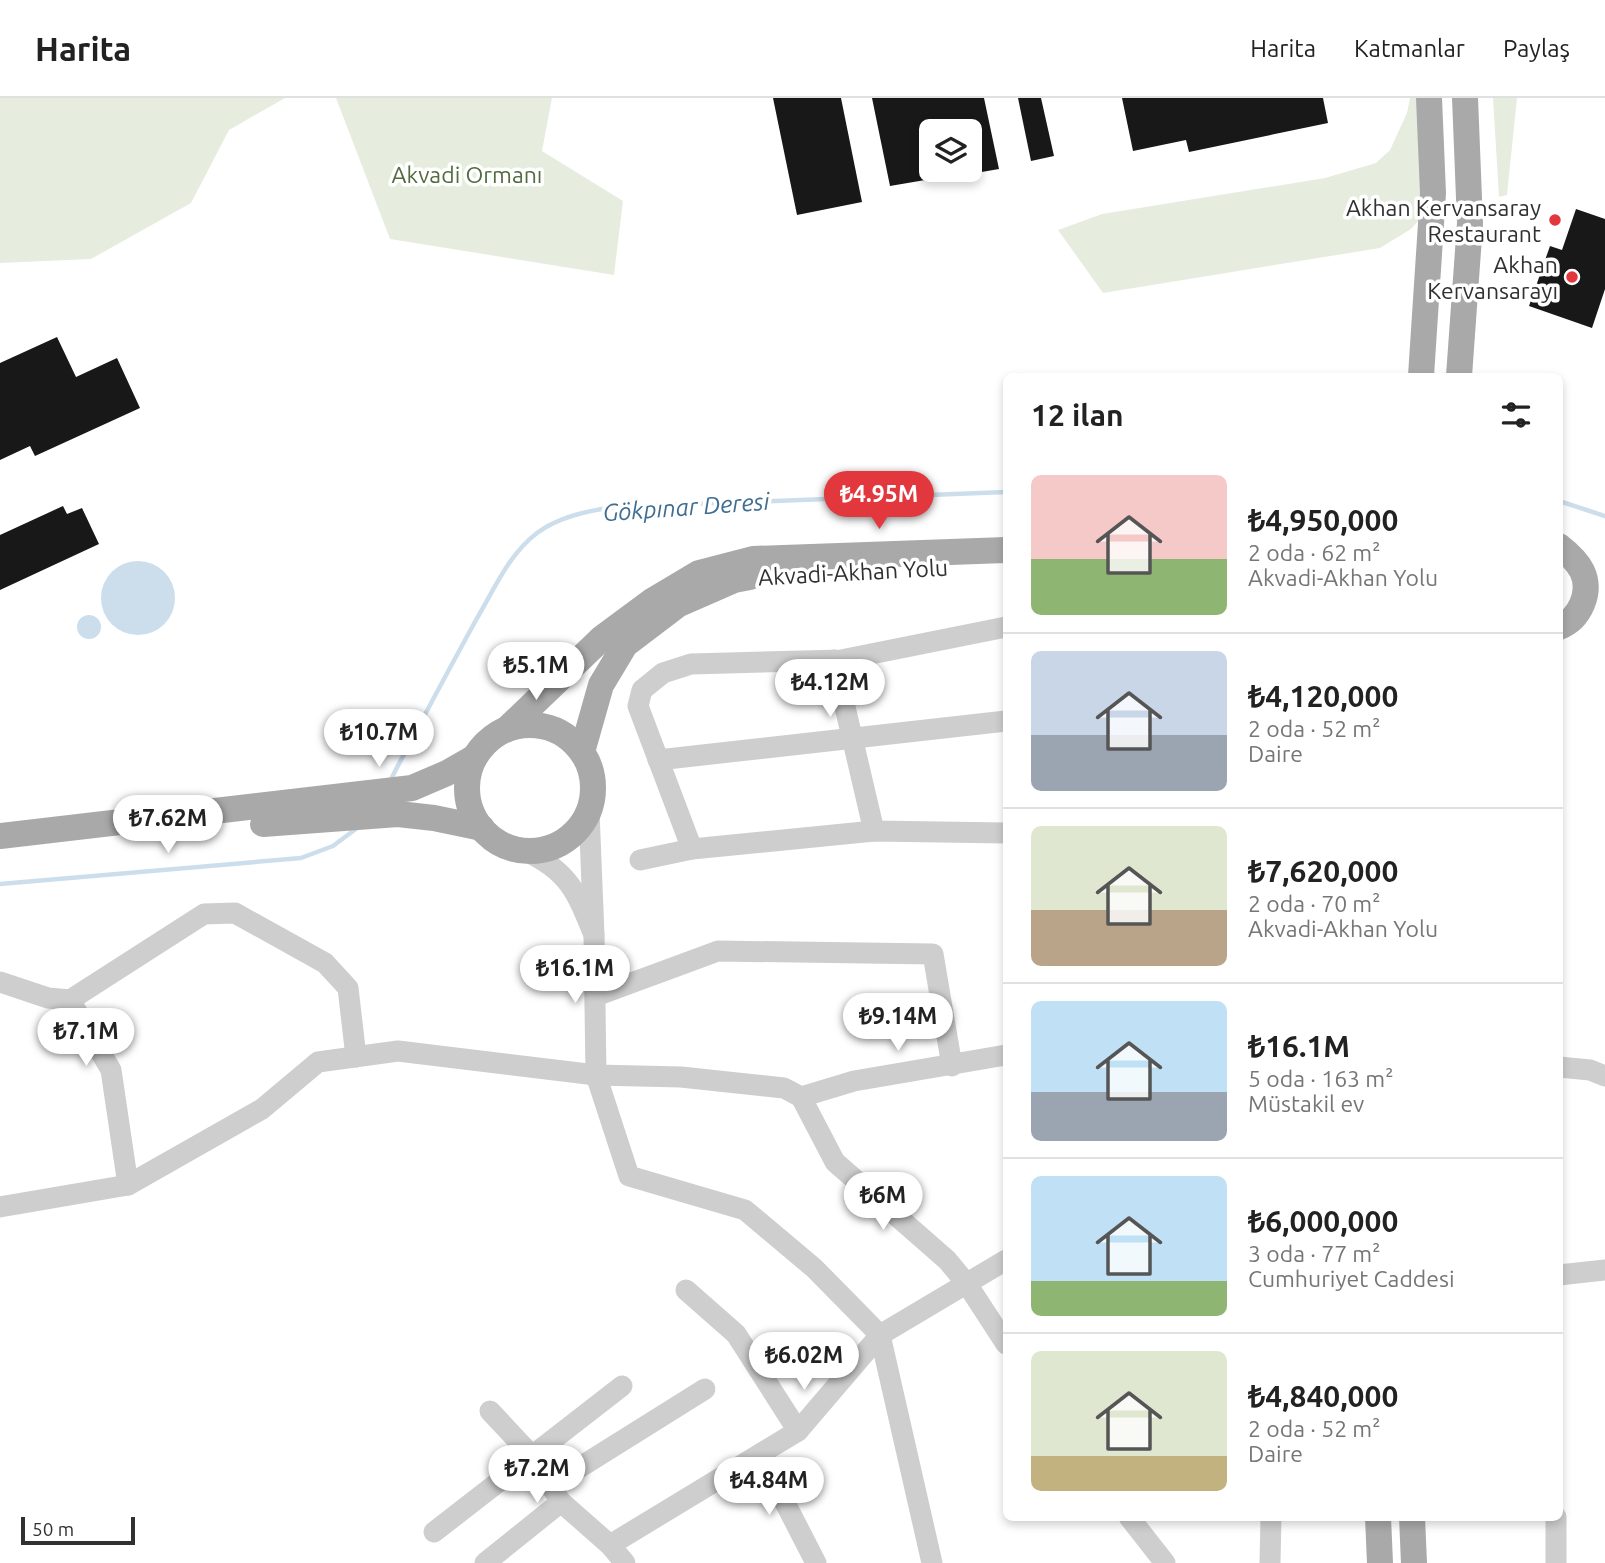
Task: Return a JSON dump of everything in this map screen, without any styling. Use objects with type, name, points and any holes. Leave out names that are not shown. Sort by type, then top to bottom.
[{"type":"main road","points":[[1421,373],[1433,193],[1429,98]]},
{"type":"main road","points":[[1459,373],[1471,223],[1465,98]]},
{"type":"main road","points":[[1563,549],[1583,572],[1585,594],[1579,612],[1563,626]]},
{"type":"main road","name":"Akvadi-Akhan Yolu","points":[[507,729],[602,638],[652,601],[699,573],[753,559],[1003,550]]},
{"type":"main road","name":"Akvadi-Akhan Yolu","points":[[582,752],[601,685],[625,645],[679,604],[734,580],[771,573],[1003,564]]},
{"type":"main road","points":[[1563,569],[1569,576],[1570,593],[1568,603],[1563,607]]},
{"type":"main road","points":[[529,725],[550,728],[568,738],[582,752],[592,781],[589,811],[579,828],[564,841],[545,849],[525,851],[506,846],[488,836],[475,820],[468,800],[467,778],[475,757],[488,740],[507,729],[529,725]]},
{"type":"main road","points":[[0,836],[412,788],[475,757]]},
{"type":"main road","points":[[0,849],[334,817],[398,814],[482,828]]},
{"type":"main road","points":[[1378,1521],[1380,1563]]},
{"type":"main road","points":[[1412,1521],[1414,1563]]},
{"type":"street","points":[[692,849],[638,706],[642,690],[663,673],[691,664],[834,660],[1003,628]]},
{"type":"street","points":[[834,660],[874,831]]},
{"type":"street","points":[[658,760],[1003,721]]},
{"type":"street","points":[[589,811],[596,1075],[629,1176],[745,1210],[814,1268],[880,1335],[932,1563]]},
{"type":"street","points":[[640,860],[692,849],[874,831],[1003,829]]},
{"type":"street","points":[[525,851],[546,861],[564,876],[579,897],[594,935]]},
{"type":"street","points":[[0,982],[48,998],[70,1000],[204,914],[235,913],[326,963],[348,988],[356,1057]]},
{"type":"street","points":[[596,996],[719,951],[933,954],[952,1066]]},
{"type":"street","points":[[70,1000],[111,1070],[128,1185]]},
{"type":"street","points":[[0,1207],[128,1185],[262,1108],[318,1062],[398,1051],[596,1075],[681,1077],[785,1088],[801,1097],[835,1161],[947,1260],[967,1284],[1003,1339]]},
{"type":"street","points":[[801,1097],[854,1081],[1003,1056]]},
{"type":"street","points":[[1563,1067],[1590,1070],[1605,1076]]},
{"type":"street","points":[[610,1545],[798,1431],[880,1335],[1003,1262]]},
{"type":"street","points":[[1563,1275],[1605,1270]]},
{"type":"street","points":[[686,1290],[736,1334],[798,1431]]},
{"type":"street","points":[[434,1532],[622,1386]]},
{"type":"street","points":[[485,1563],[555,1494],[705,1389]]},
{"type":"street","points":[[490,1411],[532,1456],[555,1494],[610,1545],[625,1563]]},
{"type":"street","points":[[760,1454],[816,1563]]},
{"type":"street","points":[[1132,1521],[1163,1562]]},
{"type":"street","points":[[1270,1563],[1271,1521]]},
{"type":"street","points":[[1556,1521],[1556,1563]]},
{"type":"green space","points":[[0,98],[285,98],[229,130],[191,203],[91,259],[0,263]]},
{"type":"green space","name":"Akvadi Ormanı","points":[[336,98],[552,98],[542,151],[623,201],[614,275],[390,239]]},
{"type":"green space","points":[[1410,98],[1421,98],[1421,218],[1411,229],[1380,248],[1103,293],[1058,230],[1102,214],[1325,178],[1376,163],[1390,150],[1407,113]]},
{"type":"green space","points":[[1493,98],[1517,98],[1507,195],[1499,197]]},
{"type":"water","points":[[138,561],[159,567],[169,577],[175,598],[169,619],[159,629],[138,635],[117,629],[107,619],[101,598],[107,577],[117,567]]},
{"type":"water","points":[[89,615],[100,622],[101,627],[94,638],[89,639],[78,632],[77,627],[84,616]]},
{"type":"building","points":[[773,98],[841,98],[862,202],[797,215]]},
{"type":"building","points":[[872,98],[984,98],[999,169],[982,172],[982,119],[919,119],[919,181],[890,186]]},
{"type":"building","points":[[1018,98],[1041,98],[1054,156],[1031,161]]},
{"type":"building","points":[[1122,98],[1323,98],[1328,123],[1189,152],[1186,140],[1133,151]]},
{"type":"building","name":"Akhan Kervansarayı","points":[[1576,209],[1605,219],[1605,289],[1592,328],[1529,306],[1550,246],[1562,250]]},
{"type":"building","points":[[57,337],[76,377],[117,358],[140,408],[35,456],[30,446],[0,460],[0,363]]},
{"type":"building","points":[[63,506],[67,514],[82,508],[99,544],[0,590],[0,535]]},
{"type":"waterway","name":"Gökpınar Deresi","points":[[390,781],[502,574],[527,542],[555,522],[585,512],[617,507],[1003,492]]},
{"type":"waterway","name":"Gökpınar Deresi","points":[[1563,502],[1605,516]]},
{"type":"waterway","name":"Gökpınar Deresi","points":[[0,884],[301,858],[333,846],[357,828]]},
{"type":"place","name":"Akhan Kervansaray Restaurant","points":[[1555,220]]},
{"type":"place","name":"Akhan Kervansarayı","points":[[1572,277]]}]
